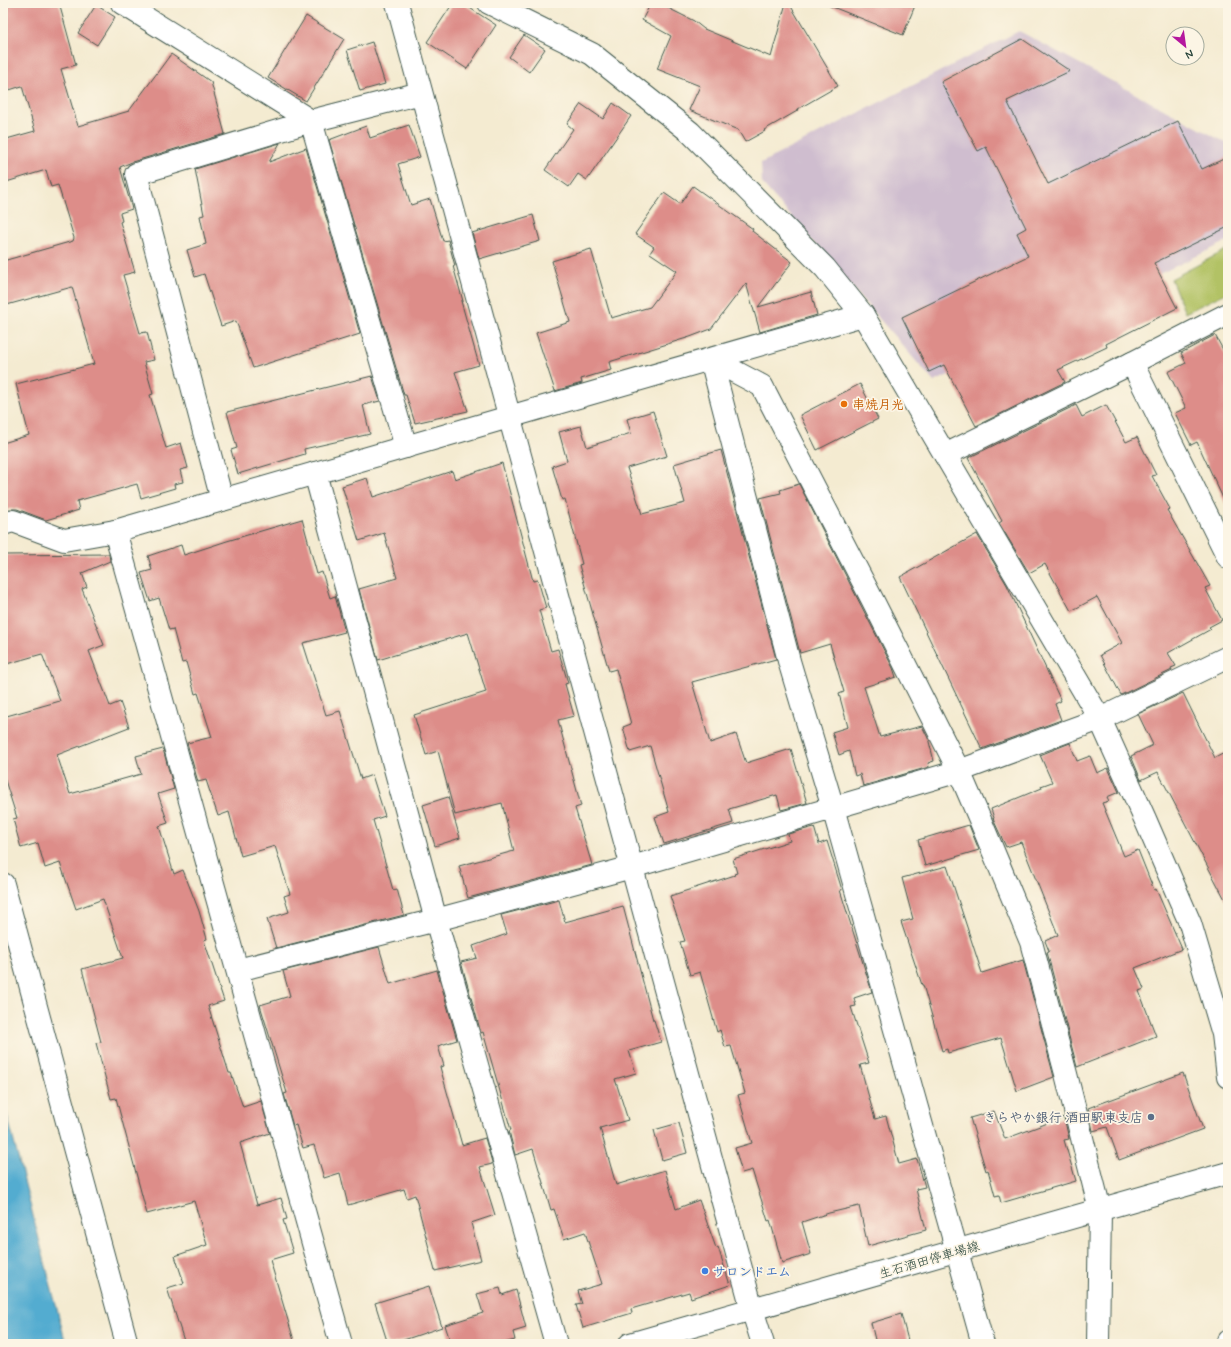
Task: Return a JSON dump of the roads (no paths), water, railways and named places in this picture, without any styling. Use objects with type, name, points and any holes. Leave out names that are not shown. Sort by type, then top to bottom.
[{"type":"street","points":[[122,3],[311,121],[406,447]]},
{"type":"street","points":[[397,3],[752,1309],[763,1344]]},
{"type":"street","points":[[489,3],[592,54],[690,132],[825,268],[863,316],[1100,719],[1190,923],[1223,1034],[1228,1077]]},
{"type":"street","points":[[222,500],[136,174],[311,121],[421,92]]},
{"type":"street","points":[[944,455],[1228,314]]},
{"type":"street","points":[[3,524],[13,521],[64,540],[115,531],[863,316]]},
{"type":"street","points":[[712,359],[762,386],[959,771],[1031,942],[1100,1210],[1098,1344]]},
{"type":"street","points":[[712,359],[789,661],[833,808],[983,1344]]},
{"type":"street","points":[[1132,363],[1228,557]]},
{"type":"street","points":[[315,473],[436,920],[556,1344]]},
{"type":"street","points":[[115,531],[341,1344]]},
{"type":"street","points":[[238,970],[436,920],[632,867],[959,771],[1100,719],[1228,657]]},
{"type":"street","points":[[3,884],[127,1344]]},
{"type":"street","name":"生石酒田停車場線","points":[[630,1344],[1228,1173]]},
{"type":"water","points":[[3,1099],[66,1344],[3,1344]]},
{"type":"place","name":"串焼月光","points":[[844,404]]},
{"type":"place","name":"きらやか銀行 酒田駅東支店","points":[[1151,1117]]},
{"type":"place","name":"サロンドエム","points":[[705,1271]]}]
